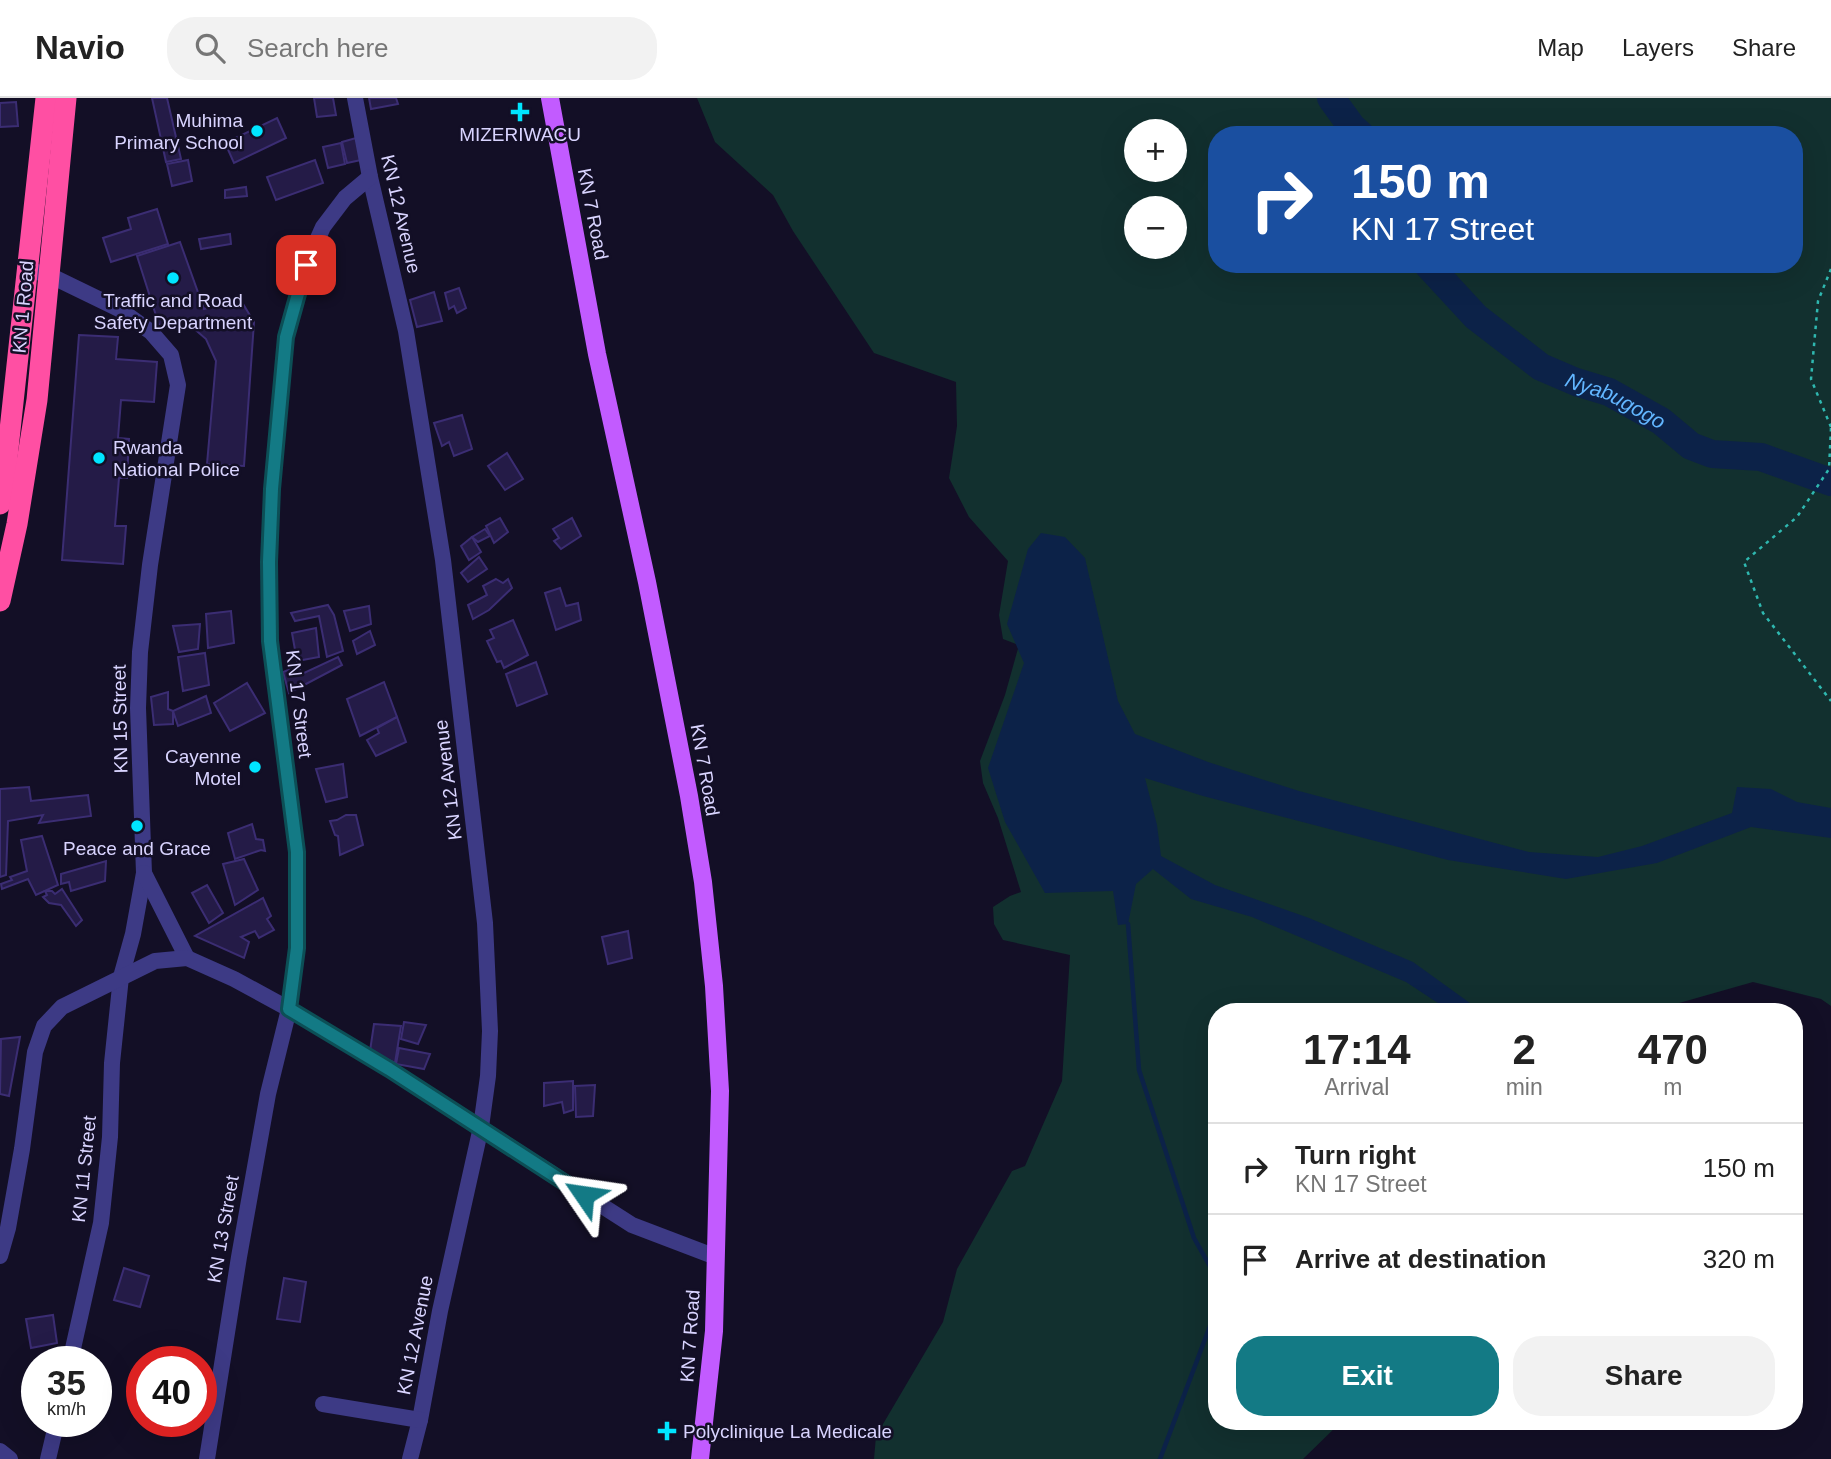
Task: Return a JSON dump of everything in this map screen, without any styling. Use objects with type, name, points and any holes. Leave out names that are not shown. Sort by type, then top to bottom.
[{"type":"highway","name":"KN 1 Road","points":[[0,601],[15,478],[37,400],[46,98]]},
{"type":"highway","name":"KN 1 Road","points":[[39,273],[66,98]]},
{"type":"highway","name":"KN 1 Road","points":[[0,504],[15,478]]},
{"type":"main road","name":"KN 7 Road","points":[[550,98],[597,354],[668,690],[703,882],[714,986],[720,1091],[714,1331],[700,1459]]},
{"type":"street","name":"KN 12 Avenue","points":[[355,98],[370,177],[406,331],[443,560],[485,923],[490,1031],[488,1076],[481,1127],[410,1459]]},
{"type":"street","name":"KN 17 Street","points":[[289,1009],[297,948],[297,852],[270,641],[269,562],[272,489],[286,337],[306,265],[324,227],[345,198],[370,177]]},
{"type":"street","name":"KN 15 Street","points":[[39,273],[119,309],[150,332],[171,355],[178,385],[150,565],[140,652],[138,708],[144,873],[133,934],[121,977]]},
{"type":"street","name":"KN 15 Street","points":[[144,873],[187,958]]},
{"type":"street","points":[[0,1256],[23,1149],[35,1052],[44,1026],[61,1007],[121,977],[155,961],[187,958],[234,978],[289,1009],[481,1127],[632,1225],[716,1257]]},
{"type":"street","name":"KN 11 Street","points":[[74,1346],[101,1223],[121,977]]},
{"type":"street","name":"KN 13 Street","points":[[207,1459],[268,1094],[289,1009]]},
{"type":"street","points":[[323,1404],[420,1420]]},
{"type":"street","points":[[48,1459],[53,1437]]},
{"type":"street","points":[[0,1451],[10,1459]]},
{"type":"path","points":[[1831,269],[1818,301],[1811,379],[1831,428],[1829,469],[1797,517],[1744,562],[1763,613],[1831,701]]},
{"type":"green space","points":[[697,98],[1831,98],[1831,1006],[1821,999],[1753,982],[1679,1003],[1208,1003],[1208,1430],[1333,1430],[1303,1459],[874,1459],[876,1436],[943,1322],[957,1269],[1012,1171],[1025,1166],[1062,1081],[1070,955],[1003,940],[994,924],[993,907],[1021,892],[998,818],[983,783],[980,761],[1005,695],[1019,645],[1003,639],[999,615],[1008,561],[969,517],[949,478],[957,426],[956,382],[874,353],[793,231],[773,195],[715,142]]},
{"type":"water","points":[[1041,533],[1065,537],[1085,558],[1118,701],[1135,734],[1208,762],[1299,791],[1529,852],[1598,857],[1642,846],[1732,813],[1737,787],[1771,789],[1797,802],[1831,808],[1831,838],[1751,827],[1657,863],[1566,879],[1448,860],[1203,796],[1145,778],[1157,825],[1161,856],[1215,885],[1309,918],[1413,962],[1470,1003],[1438,1003],[1406,982],[1252,917],[1191,899],[1153,869],[1136,884],[1128,924],[1118,925],[1113,891],[1045,893],[1005,822],[988,768],[1024,663],[1007,624],[1028,549]]},
{"type":"building","points":[[152,98],[167,98],[181,159],[166,162]]},
{"type":"building","points":[[314,98],[333,98],[336,115],[317,117]]},
{"type":"building","points":[[369,98],[396,98],[398,104],[371,109]]},
{"type":"building","points":[[16,102],[18,126],[0,127],[0,103]]},
{"type":"building","points":[[277,118],[286,138],[234,163],[225,143]]},
{"type":"building","points":[[356,138],[361,160],[347,163],[342,142]]},
{"type":"building","points":[[341,143],[345,164],[328,168],[323,147]]},
{"type":"building","points":[[188,160],[192,181],[172,186],[167,164]]},
{"type":"building","points":[[315,160],[323,183],[276,200],[267,177]]},
{"type":"building","points":[[246,187],[247,196],[225,198],[225,190]]},
{"type":"building","points":[[157,209],[168,244],[111,262],[103,238],[131,229],[128,218]]},
{"type":"building","points":[[230,234],[231,244],[201,249],[199,239]]},
{"type":"building","points":[[180,242],[204,309],[240,299],[254,322],[244,466],[207,464],[216,361],[206,339],[184,320],[160,328],[137,256]]},
{"type":"building","points":[[459,288],[466,308],[457,313],[454,306],[449,309],[445,293]]},
{"type":"building","points":[[434,292],[442,321],[417,327],[410,300]]},
{"type":"building","name":"Rwanda National Police","points":[[79,335],[118,337],[116,359],[157,362],[154,402],[121,400],[118,438],[129,439],[127,478],[119,478],[115,526],[126,526],[123,564],[62,560]]},
{"type":"building","points":[[462,415],[472,449],[454,456],[449,442],[442,446],[434,423]]},
{"type":"building","points":[[507,453],[523,479],[505,490],[488,466]]},
{"type":"building","points":[[500,518],[508,532],[494,543],[486,526]]},
{"type":"building","points":[[572,518],[581,536],[561,549],[554,541],[559,538],[553,529]]},
{"type":"building","points":[[485,529],[490,536],[478,542],[472,537]]},
{"type":"building","points":[[472,537],[481,552],[469,560],[461,546]]},
{"type":"building","points":[[479,557],[487,569],[468,582],[461,573]]},
{"type":"building","points":[[496,579],[503,583],[508,579],[512,588],[489,610],[473,619],[468,605],[487,595],[483,586]]},
{"type":"building","points":[[560,588],[566,606],[578,603],[581,620],[556,630],[545,593]]},
{"type":"building","points":[[328,605],[334,615],[343,651],[327,657],[319,616],[295,621],[291,613]]},
{"type":"building","points":[[369,606],[371,624],[350,631],[344,611]]},
{"type":"building","points":[[231,611],[234,643],[208,648],[206,614]]},
{"type":"building","points":[[513,620],[528,655],[504,668],[501,661],[497,662],[487,641],[494,638],[490,630]]},
{"type":"building","points":[[200,624],[198,649],[179,652],[173,626]]},
{"type":"building","points":[[316,628],[319,657],[297,661],[292,633]]},
{"type":"building","points":[[370,631],[375,645],[357,654],[353,641]]},
{"type":"building","points":[[205,653],[209,685],[183,691],[178,657]]},
{"type":"building","points":[[338,657],[342,665],[289,693],[283,672],[298,666],[302,674]]},
{"type":"building","points":[[536,662],[547,694],[517,706],[506,674]]},
{"type":"building","points":[[384,682],[397,717],[360,736],[347,699]]},
{"type":"building","points":[[247,683],[265,713],[230,731],[214,703]]},
{"type":"building","points":[[168,692],[168,709],[173,711],[173,724],[154,725],[151,697]]},
{"type":"building","points":[[206,696],[211,713],[178,726],[173,711]]},
{"type":"building","points":[[397,717],[406,742],[376,756],[367,740],[379,733],[377,728]]},
{"type":"building","points":[[343,764],[347,797],[326,802],[316,769]]},
{"type":"building","points":[[29,787],[31,801],[88,795],[91,816],[39,823],[43,815],[8,821],[6,875],[0,877],[0,789]]},
{"type":"building","points":[[346,815],[356,815],[363,845],[340,855],[338,836],[335,835],[330,821]]},
{"type":"building","points":[[252,824],[256,839],[263,840],[265,851],[235,859],[228,833]]},
{"type":"building","points":[[42,836],[58,885],[36,895],[28,879],[2,889],[1,884],[12,880],[10,877],[27,871],[21,840]]},
{"type":"building","points":[[244,859],[258,890],[235,905],[223,864]]},
{"type":"building","points":[[106,861],[105,881],[71,891],[69,882],[61,884],[61,874]]},
{"type":"building","points":[[207,885],[223,913],[209,923],[192,893]]},
{"type":"building","points":[[62,889],[82,920],[76,926],[61,905],[49,903],[43,897],[47,895],[45,891],[55,894]]},
{"type":"building","points":[[263,898],[271,916],[267,919],[274,930],[259,938],[255,931],[241,937],[249,942],[244,958],[195,936]]},
{"type":"building","points":[[628,931],[632,958],[608,964],[602,937]]},
{"type":"building","points":[[404,1022],[426,1025],[418,1044],[401,1039]]},
{"type":"building","points":[[374,1024],[401,1026],[395,1063],[370,1051]]},
{"type":"building","points":[[20,1037],[9,1096],[0,1094],[1,1039]]},
{"type":"building","points":[[399,1048],[430,1054],[424,1069],[396,1064]]},
{"type":"building","points":[[573,1081],[573,1110],[564,1113],[562,1102],[544,1106],[544,1083]]},
{"type":"building","points":[[595,1085],[593,1116],[576,1117],[575,1086]]},
{"type":"building","points":[[124,1268],[149,1276],[140,1307],[114,1300]]},
{"type":"building","points":[[284,1278],[306,1282],[300,1322],[277,1319]]},
{"type":"building","points":[[53,1315],[57,1343],[31,1346],[26,1319]]},
{"type":"waterway","name":"Nyabugogo","points":[[1331,98],[1351,126]]},
{"type":"waterway","name":"Nyabugogo","points":[[1435,273],[1476,317],[1541,367],[1609,392],[1661,421],[1691,446],[1712,454],[1761,457],[1831,482]]},
{"type":"waterway","points":[[1128,924],[1139,1070],[1194,1238],[1208,1263]]},
{"type":"waterway","points":[[1160,1459],[1208,1331]]},
{"type":"place","name":"MIZERIWACU","points":[[520,112]]},
{"type":"place","name":"Muhima Primary School","points":[[257,131]]},
{"type":"place","name":"Traffic and Road Safety Department","points":[[173,278]]},
{"type":"place","name":"Rwanda National Police","points":[[99,458]]},
{"type":"place","name":"Cayenne Motel","points":[[255,767]]},
{"type":"place","name":"Peace and Grace","points":[[137,826]]},
{"type":"place","name":"Polyclinique La Medicale","points":[[667,1431]]},
{"type":"route","points":[[306,265],[286,337],[272,489],[269,562],[270,641],[297,852],[299,896],[297,948],[289,1009],[481,1127],[584,1195]]}]
